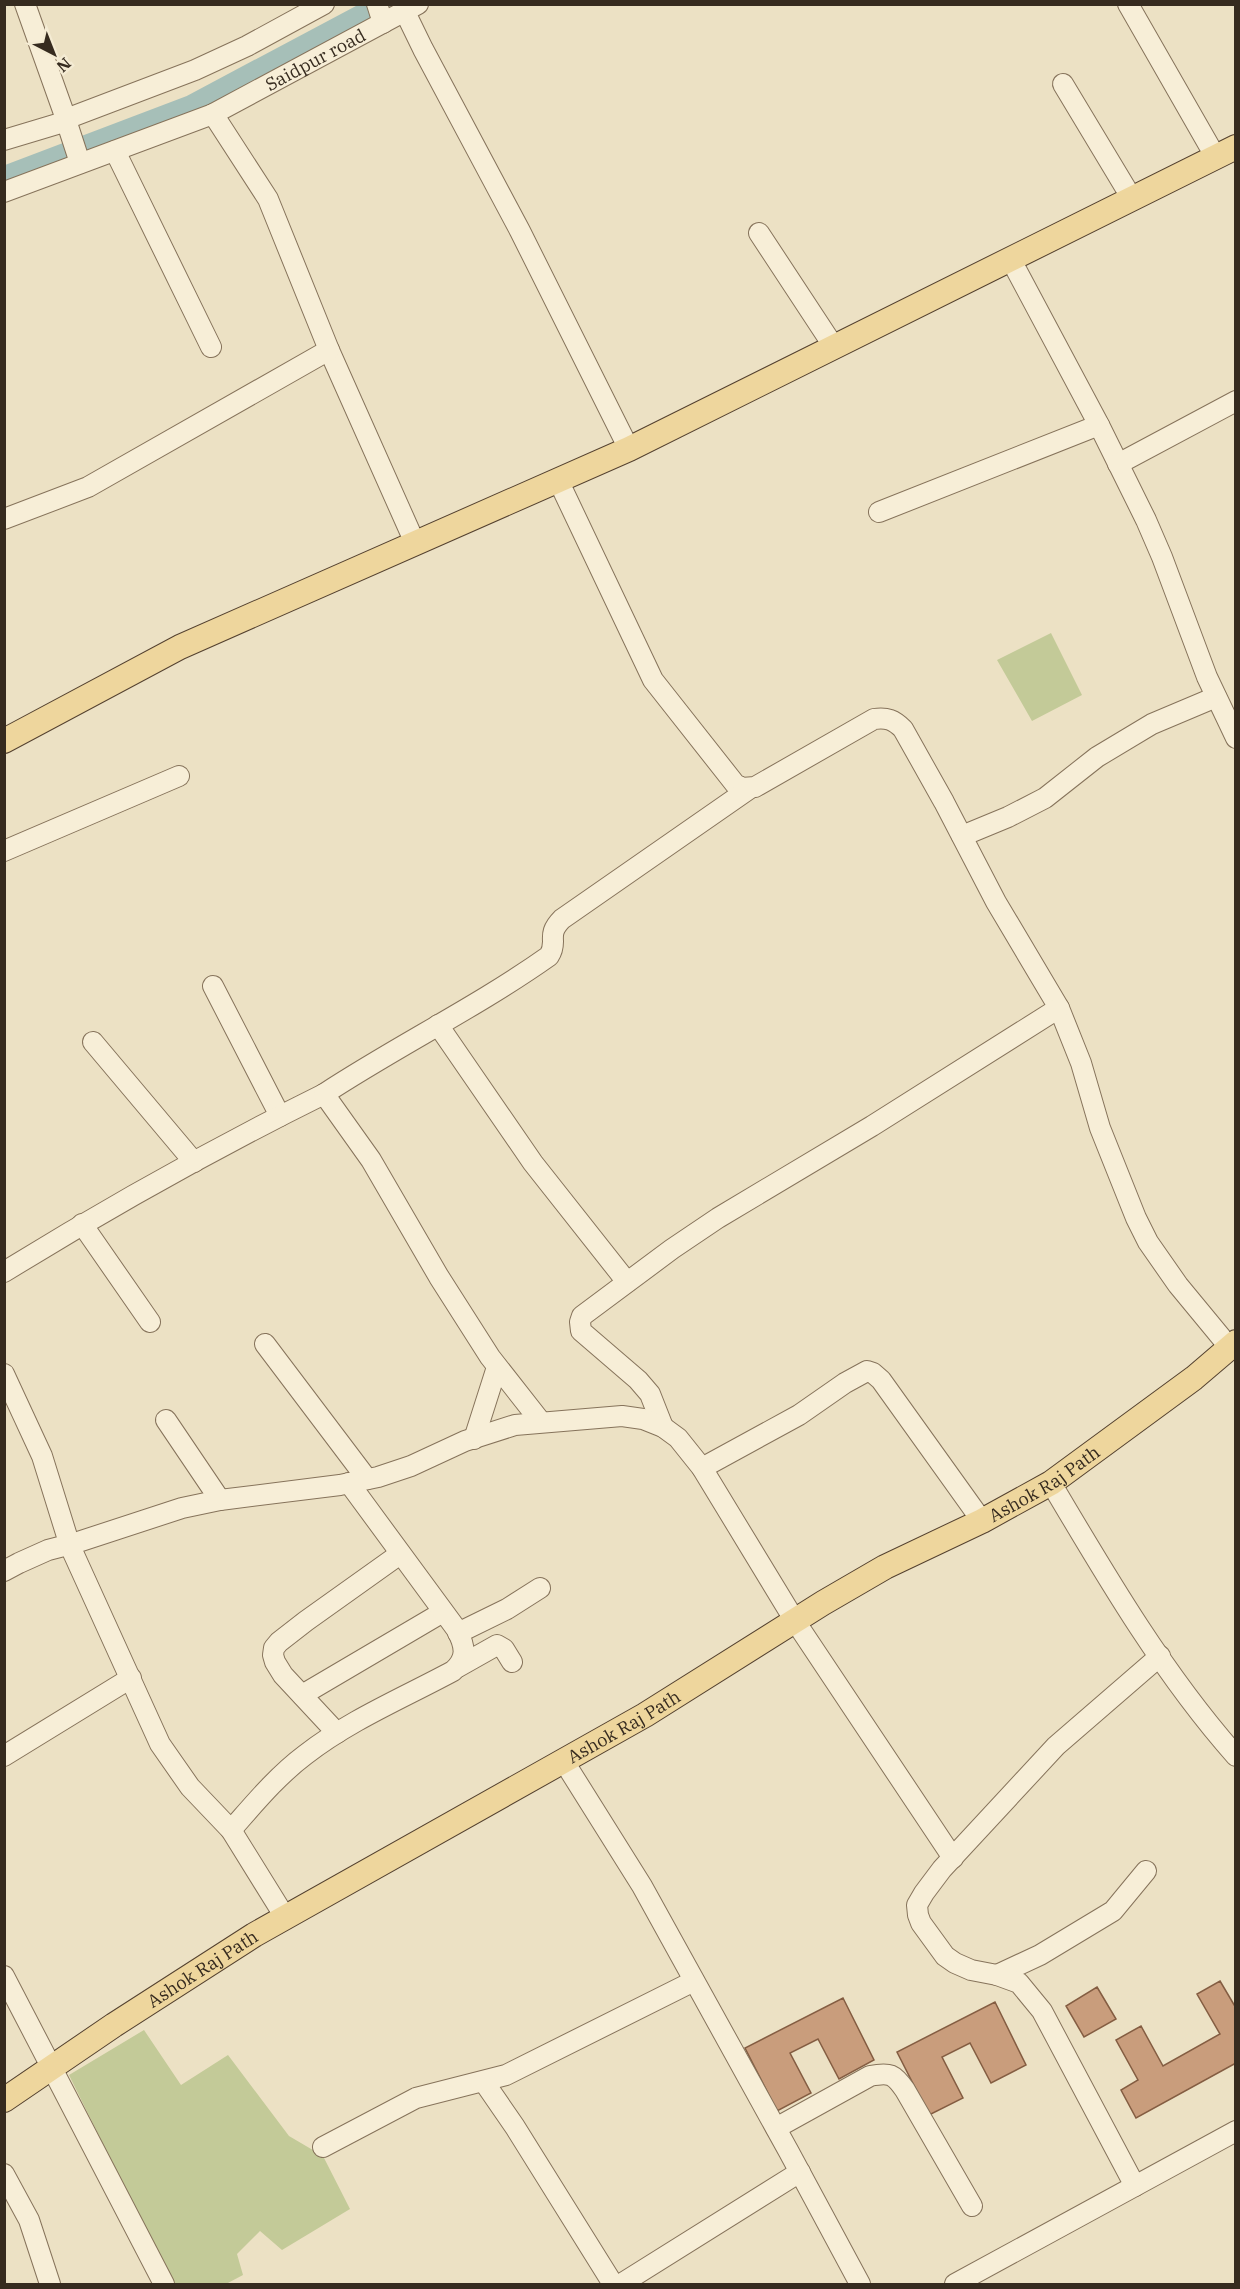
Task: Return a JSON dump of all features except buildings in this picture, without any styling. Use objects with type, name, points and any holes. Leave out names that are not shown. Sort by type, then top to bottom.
[{"type":"main road","points":[[4,741],[180,646],[629,449],[1225,152]]},
{"type":"main road","name":"Ashok Raj Path","points":[[4,2100],[114,2025],[285,1917],[645,1715],[885,1567],[982,1521],[1051,1483],[1194,1378],[1233,1345]]},
{"type":"street","points":[[25,4],[78,157]]},
{"type":"street","points":[[4,140],[66,122],[195,70],[247,46],[324,4]]},
{"type":"street","points":[[1128,4],[1225,152]]},
{"type":"street","points":[[411,8],[423,49],[520,231],[629,449]]},
{"type":"street","name":"Saidpur road","points":[[4,192],[78,157],[115,151],[213,114],[380,14],[411,8]]},
{"type":"street","points":[[1063,84],[1131,197]]},
{"type":"street","points":[[213,114],[268,199],[329,350],[414,543]]},
{"type":"street","points":[[115,151],[212,346]]},
{"type":"street","points":[[759,233],[834,347]]},
{"type":"street","points":[[1011,260],[1099,425],[1162,556],[1216,697],[1236,738]]},
{"type":"street","points":[[4,519],[88,487],[329,350]]},
{"type":"street","points":[[1118,464],[1236,401]]},
{"type":"street","points":[[879,512],[1099,425]]},
{"type":"street","points":[[558,480],[653,680],[727,775],[735,784],[749,789]]},
{"type":"street","points":[[962,836],[1019,812],[1045,798],[1097,757],[1152,724],[1216,697]]},
{"type":"street","points":[[4,1272],[82,1224],[324,1094],[374,1061],[438,1025],[549,956],[552,951],[552,931],[561,919],[749,789],[766,782],[863,724],[885,717],[895,721],[903,729],[996,902],[1059,1008],[1081,1063],[1100,1128],[1148,1242],[1172,1278],[1233,1345]]},
{"type":"street","points":[[4,851],[179,776]]},
{"type":"street","points":[[213,986],[280,1116]]},
{"type":"street","points":[[663,1427],[650,1394],[581,1331],[579,1322],[582,1316],[718,1218],[872,1126],[1059,1008]]},
{"type":"street","points":[[438,1025],[533,1163],[627,1282]]},
{"type":"street","points":[[93,1042],[194,1162]]},
{"type":"street","points":[[324,1094],[371,1160],[443,1283],[497,1367],[541,1422]]},
{"type":"street","points":[[82,1224],[150,1322]]},
{"type":"street","points":[[265,1344],[358,1481],[400,1554],[458,1634],[465,1653],[458,1667]]},
{"type":"street","points":[[474,1439],[497,1367]]},
{"type":"street","points":[[702,1468],[791,1419],[852,1378],[867,1371],[881,1380],[982,1521]]},
{"type":"street","points":[[4,1374],[42,1456],[69,1545],[160,1744],[190,1787],[231,1830],[285,1917]]},
{"type":"street","points":[[4,1572],[32,1557],[144,1519],[220,1500],[358,1481],[411,1466],[474,1439],[515,1425],[622,1416],[643,1419],[663,1427],[678,1438],[702,1468],[795,1621],[953,1858]]},
{"type":"street","points":[[166,1420],[220,1500]]},
{"type":"street","points":[[1051,1483],[1099,1563],[1160,1656],[1231,1744]]},
{"type":"street","points":[[337,1733],[302,1695],[275,1662],[273,1655],[279,1642],[400,1554]]},
{"type":"street","points":[[458,1634],[507,1609],[540,1588]]},
{"type":"street","points":[[302,1695],[443,1612]]},
{"type":"street","points":[[231,1830],[290,1767],[337,1733],[497,1646],[504,1649],[512,1662]]},
{"type":"street","points":[[1135,2186],[1042,2010],[1019,1983],[997,1975],[971,1970],[945,1956],[918,1915],[917,1905],[953,1858],[1056,1746],[1160,1656]]},
{"type":"street","points":[[4,1756],[59,1720],[131,1678]]},
{"type":"street","points":[[563,1760],[642,1886],[860,2284]]},
{"type":"street","points":[[997,1975],[1040,1955],[1113,1911],[1146,1871]]},
{"type":"street","points":[[4,1976],[164,2284]]},
{"type":"street","points":[[323,2147],[416,2098],[506,2075],[694,1981]]},
{"type":"street","points":[[776,2128],[870,2076],[885,2073],[896,2078],[905,2090],[972,2206]]},
{"type":"street","points":[[484,2082],[516,2127],[613,2284]]},
{"type":"street","points":[[955,2284],[1236,2131]]},
{"type":"street","points":[[621,2284],[800,2172]]},
{"type":"street","points":[[4,2174],[29,2220],[50,2284]]},
{"type":"green space","points":[[1051,633],[1082,695],[1032,721],[997,660]]},
{"type":"green space","points":[[144,2030],[181,2085],[228,2055],[289,2136],[323,2156],[350,2209],[282,2250],[260,2231],[237,2254],[243,2275],[226,2284],[172,2284],[69,2075]]},
{"type":"waterway","points":[[4,176],[191,105],[381,4]]}]
